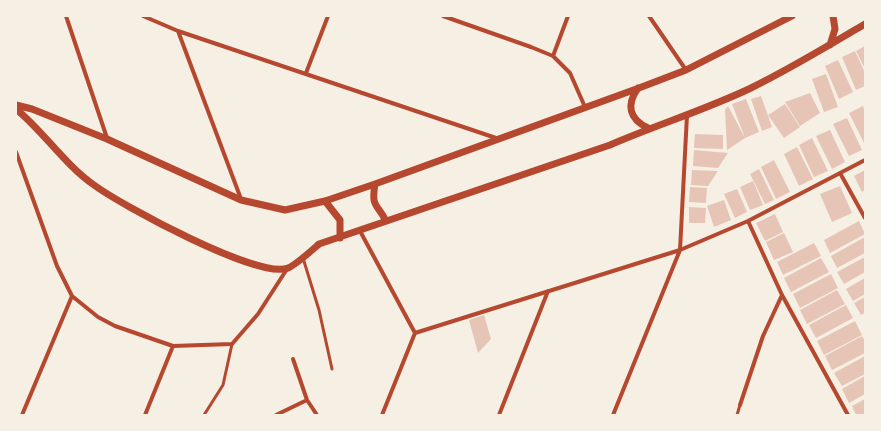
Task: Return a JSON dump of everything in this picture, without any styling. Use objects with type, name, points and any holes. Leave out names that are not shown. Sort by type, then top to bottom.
[{"type":"street","points":[[66,16],[107,138]]},
{"type":"street","points":[[143,16],[178,31],[499,139]]},
{"type":"street","points":[[306,73],[328,16]]},
{"type":"street","points":[[445,16],[553,56],[570,72],[585,107]]},
{"type":"street","points":[[553,56],[568,16]]},
{"type":"street","points":[[650,16],[686,70]]},
{"type":"street","points":[[830,45],[835,29],[833,16]]},
{"type":"street","points":[[16,105],[32,108],[107,138],[241,200],[285,210],[325,201],[376,184],[639,88],[686,70],[789,17]]},
{"type":"street","points":[[16,152],[57,266],[72,296],[98,317],[115,326],[173,346],[232,344],[258,314],[287,269],[319,244],[610,145],[648,128],[687,115],[750,88],[830,45],[865,24]]},
{"type":"street","points":[[178,31],[241,200]]},
{"type":"street","points":[[639,88],[632,96],[630,106],[633,116],[639,124],[648,128]]},
{"type":"street","points":[[16,109],[32,122],[60,154],[94,185],[150,217],[220,253],[260,267],[287,269]]},
{"type":"street","points":[[613,415],[680,250],[687,115]]},
{"type":"street","points":[[414,333],[680,250],[748,221],[865,160]]},
{"type":"street","points":[[840,173],[865,218]]},
{"type":"street","points":[[376,184],[374,195],[376,206],[386,220]]},
{"type":"street","points":[[325,201],[340,220],[340,238]]},
{"type":"street","points":[[748,221],[782,295],[848,415]]},
{"type":"street","points":[[360,231],[414,333],[382,415]]},
{"type":"street","points":[[499,415],[548,291]]},
{"type":"street","points":[[740,405],[763,336],[782,295]]},
{"type":"street","points":[[22,415],[72,296]]},
{"type":"street","points":[[145,415],[173,346]]},
{"type":"street","points":[[293,359],[307,400],[317,415]]},
{"type":"street","points":[[276,415],[307,400]]},
{"type":"lane","points":[[303,257],[319,310],[332,369]]},
{"type":"lane","points":[[204,415],[223,385],[232,344]]},
{"type":"lane","points":[[737,415],[740,405]]},
{"type":"building","points":[[865,46],[865,69],[856,51]]},
{"type":"building","points":[[855,51],[865,73],[865,86],[856,90],[842,57]]},
{"type":"building","points":[[838,60],[853,92],[839,99],[825,66]]},
{"type":"building","points":[[826,74],[838,107],[824,112],[812,79]]},
{"type":"building","points":[[810,93],[820,113],[800,126],[785,102]]},
{"type":"building","points":[[761,96],[772,127],[762,131],[751,99]]},
{"type":"building","points":[[746,99],[759,132],[745,138],[732,104]]},
{"type":"building","points":[[785,104],[800,127],[784,138],[768,115]]},
{"type":"building","points":[[728,106],[745,138],[727,150],[725,110]]},
{"type":"building","points":[[863,106],[865,111],[865,145],[849,113]]},
{"type":"building","points":[[847,118],[862,150],[849,156],[833,124]]},
{"type":"building","points":[[830,130],[845,162],[832,169],[816,136]]},
{"type":"building","points":[[695,134],[723,135],[723,149],[694,148]]},
{"type":"building","points":[[812,138],[828,171],[814,177],[799,145]]},
{"type":"building","points":[[797,147],[813,179],[799,186],[784,154]]},
{"type":"building","points":[[694,150],[728,153],[718,168],[693,166]]},
{"type":"building","points":[[774,160],[790,192],[776,199],[761,167]]},
{"type":"building","points":[[759,169],[774,200],[765,204],[750,174]]},
{"type":"building","points":[[692,170],[718,171],[708,186],[691,185]]},
{"type":"building","points":[[865,170],[865,190],[862,192],[854,176]]},
{"type":"building","points":[[753,181],[763,205],[750,210],[740,187]]},
{"type":"building","points":[[840,186],[852,213],[832,222],[820,194]]},
{"type":"building","points":[[690,187],[707,188],[706,203],[689,202]]},
{"type":"building","points":[[737,189],[747,212],[735,218],[724,194]]},
{"type":"building","points":[[724,200],[731,220],[714,227],[707,206]]},
{"type":"building","points":[[689,207],[706,208],[705,223],[689,223]]},
{"type":"building","points":[[775,214],[783,232],[765,241],[756,223]]},
{"type":"building","points":[[859,221],[865,234],[830,253],[824,240]]},
{"type":"building","points":[[784,233],[793,252],[774,260],[766,242]]},
{"type":"building","points":[[865,237],[865,253],[837,268],[831,256]]},
{"type":"building","points":[[814,243],[821,256],[783,275],[777,262]]},
{"type":"building","points":[[865,257],[865,272],[844,284],[837,272]]},
{"type":"building","points":[[821,258],[829,272],[791,292],[784,278]]},
{"type":"building","points":[[831,274],[838,288],[800,308],[793,294]]},
{"type":"building","points":[[865,278],[865,294],[853,301],[846,289]]},
{"type":"building","points":[[837,290],[845,304],[807,324],[800,310]]},
{"type":"building","points":[[865,297],[865,313],[861,315],[854,303]]},
{"type":"building","points":[[846,305],[853,318],[816,338],[809,325]]},
{"type":"building","points":[[484,315],[491,339],[478,353],[469,320]]},
{"type":"building","points":[[855,321],[862,335],[824,355],[817,341]]},
{"type":"building","points":[[862,336],[865,341],[865,353],[832,370],[825,356]]},
{"type":"building","points":[[865,356],[865,374],[842,386],[834,373]]},
{"type":"building","points":[[865,376],[865,394],[849,403],[842,389]]},
{"type":"building","points":[[865,399],[865,415],[856,415],[852,406]]}]
